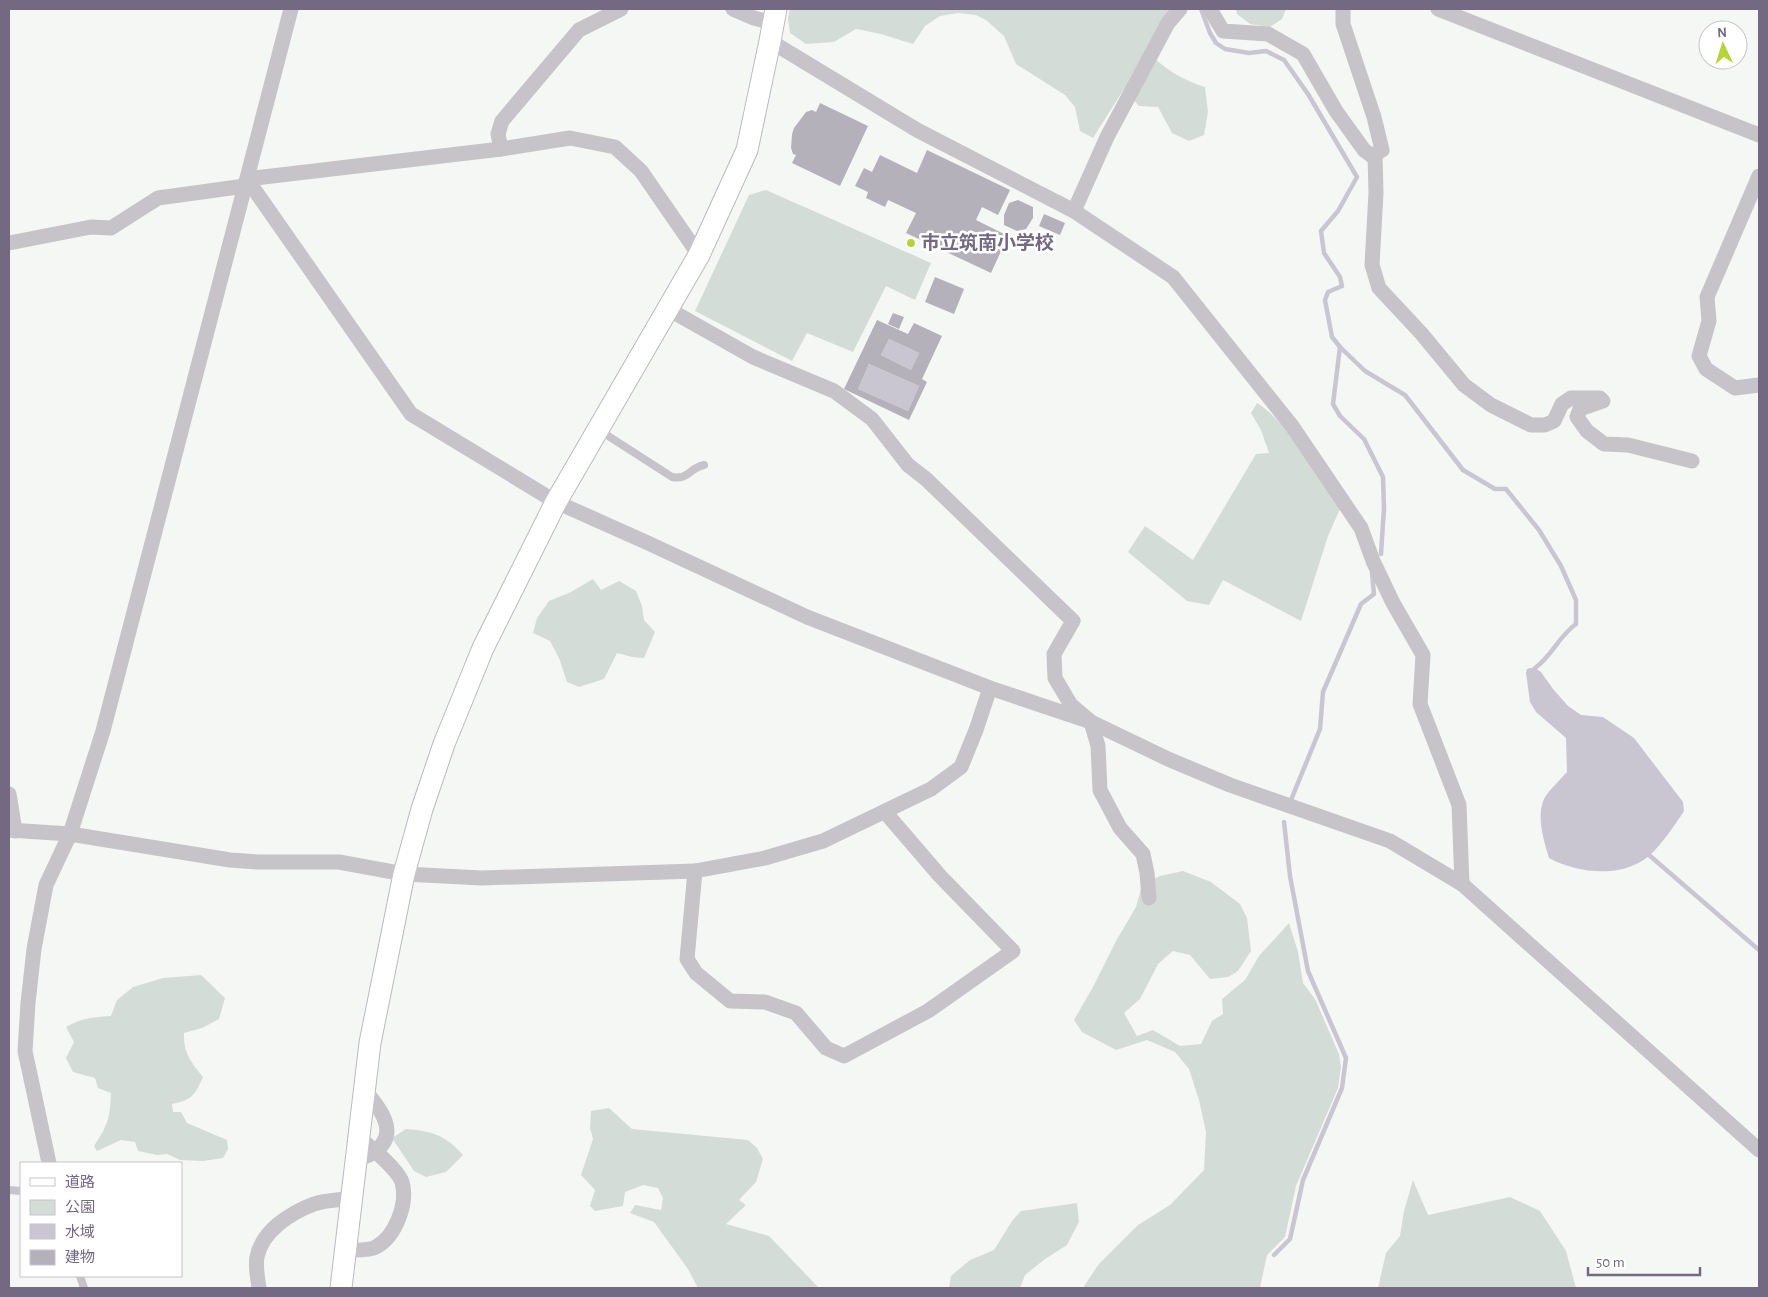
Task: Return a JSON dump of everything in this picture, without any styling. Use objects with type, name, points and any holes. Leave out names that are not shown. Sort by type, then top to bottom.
[{"type":"street","points":[[49,1162],[25,1051],[34,949],[46,885],[70,834],[103,730],[291,9]]},
{"type":"street","points":[[501,149],[498,134],[502,121],[579,30],[621,9]]},
{"type":"street","points":[[733,9],[773,24],[917,130],[1074,211],[1174,277],[1292,426],[1361,528],[1373,561],[1393,603],[1423,655],[1420,704],[1459,805],[1462,884]]},
{"type":"street","points":[[1074,211],[1107,137],[1168,23],[1180,9]]},
{"type":"street","points":[[1210,9],[1223,31],[1268,34],[1302,54],[1336,111],[1364,150],[1372,156],[1382,150],[1374,117],[1343,24],[1344,9]]},
{"type":"street","points":[[1438,9],[1759,135]]},
{"type":"street","points":[[346,1250],[376,1248],[388,1237],[401,1213],[402,1181],[366,1156],[359,1138],[370,1043],[404,874],[422,809],[444,744],[483,648],[556,502],[699,256],[747,150],[773,24]]},
{"type":"street","points":[[9,243],[91,226],[111,228],[158,198],[246,183],[570,138],[615,147],[641,171],[699,256]]},
{"type":"street","points":[[1375,155],[1376,193],[1372,266],[1380,288],[1421,332],[1464,384],[1491,405],[1531,425],[1546,425],[1554,421],[1562,404],[1571,398],[1600,398],[1603,401],[1580,410],[1577,417],[1587,431],[1604,444],[1628,445],[1692,461]]},
{"type":"street","points":[[1759,176],[1707,296],[1709,321],[1699,356],[1706,369],[1735,388],[1759,385]]},
{"type":"street","points":[[246,183],[411,414],[556,502],[806,617],[990,688],[1091,722],[1168,759],[1230,785],[1390,841],[1462,884],[1759,1150]]},
{"type":"street","points":[[668,309],[753,357],[834,391],[872,419],[908,466],[926,479],[1074,621],[1054,654],[1054,678],[1071,705],[1091,722],[1098,746],[1100,790],[1120,828],[1142,854],[1147,873],[1149,898]]},
{"type":"street","points":[[9,794],[12,830],[70,834],[230,860],[339,862],[404,874],[482,878],[695,871],[765,858],[823,842],[931,789],[961,766],[976,730],[990,688]]},
{"type":"street","points":[[695,871],[688,959],[696,973],[730,1001],[765,1002],[796,1013],[826,1048],[844,1056],[928,1011],[1013,951],[940,876],[884,812]]},
{"type":"street","points":[[341,1288],[352,1198],[366,1156],[381,1147],[386,1139],[387,1130],[384,1115],[365,1091]]},
{"type":"street","points":[[259,1288],[257,1259],[261,1245],[276,1226],[300,1211],[316,1204],[352,1198]]},
{"type":"lane","points":[[598,430],[672,477],[680,478],[686,476],[696,467],[704,465]]},
{"type":"green space","points":[[790,9],[1175,9],[1147,52],[1174,73],[1188,81],[1205,87],[1208,112],[1204,135],[1189,141],[1172,133],[1158,107],[1139,106],[1124,89],[1093,138],[1080,131],[1075,107],[1065,95],[1016,64],[1004,36],[986,20],[976,15],[958,13],[940,16],[925,26],[913,44],[881,34],[856,29],[834,42],[806,44],[790,33],[788,18]]},
{"type":"green space","points":[[1236,9],[1286,9],[1282,19],[1270,27],[1250,24],[1237,14]]},
{"type":"green space","points":[[766,190],[931,263],[915,300],[886,286],[853,352],[807,333],[792,361],[695,311],[749,195]]},
{"type":"green space","points":[[1257,403],[1280,423],[1291,437],[1340,509],[1328,536],[1301,621],[1223,580],[1209,605],[1187,601],[1128,552],[1145,526],[1193,560],[1256,454],[1269,453],[1261,430],[1251,413]]},
{"type":"green space","points":[[593,579],[601,590],[619,581],[636,591],[642,606],[644,620],[655,632],[644,658],[617,653],[604,679],[579,687],[567,682],[559,658],[550,641],[533,633],[537,618],[549,601],[571,592]]},
{"type":"green space","points":[[1183,871],[1211,882],[1240,904],[1247,918],[1251,951],[1238,971],[1228,977],[1210,979],[1190,955],[1173,951],[1158,964],[1140,999],[1124,1013],[1137,1036],[1153,1030],[1180,1046],[1201,1044],[1212,1021],[1223,1014],[1222,999],[1245,980],[1259,956],[1289,923],[1298,952],[1303,983],[1315,999],[1339,1054],[1341,1067],[1338,1088],[1296,1186],[1285,1237],[1267,1255],[1260,1288],[1083,1288],[1098,1265],[1138,1225],[1170,1205],[1204,1170],[1206,1132],[1199,1100],[1189,1069],[1175,1052],[1147,1040],[1116,1050],[1082,1032],[1074,1020],[1136,907],[1142,885],[1160,876]]},
{"type":"green space","points":[[201,975],[225,998],[219,1019],[202,1028],[184,1033],[186,1052],[203,1077],[192,1096],[184,1101],[172,1104],[173,1112],[181,1112],[187,1123],[227,1140],[228,1149],[223,1158],[203,1161],[180,1160],[167,1154],[157,1155],[138,1151],[135,1142],[121,1140],[97,1151],[94,1146],[107,1121],[111,1093],[98,1088],[95,1078],[73,1072],[66,1058],[74,1042],[66,1027],[83,1020],[111,1016],[117,1000],[133,987],[163,978]]},
{"type":"green space","points":[[609,1108],[632,1129],[748,1140],[757,1148],[763,1159],[756,1182],[739,1200],[746,1205],[726,1224],[769,1236],[819,1288],[698,1288],[688,1269],[654,1222],[630,1213],[635,1205],[661,1210],[663,1198],[658,1188],[643,1185],[625,1192],[623,1206],[595,1211],[590,1206],[595,1190],[581,1175],[593,1139],[590,1128],[591,1111]]},
{"type":"green space","points":[[406,1129],[438,1135],[463,1155],[446,1172],[426,1177],[414,1171],[392,1138]]},
{"type":"green space","points":[[1413,1180],[1428,1215],[1510,1197],[1540,1211],[1566,1251],[1576,1288],[1378,1288],[1386,1253],[1400,1236],[1404,1211]]},
{"type":"green space","points":[[1077,1203],[1079,1222],[1067,1245],[1025,1275],[1020,1288],[949,1288],[951,1276],[970,1260],[994,1250],[1012,1221],[1021,1211]]},
{"type":"water","points":[[889,339],[919,353],[911,370],[881,355]]},
{"type":"water","points":[[869,364],[919,386],[908,411],[858,389]]},
{"type":"water","points":[[1535,668],[1541,672],[1568,706],[1581,715],[1603,717],[1634,738],[1683,802],[1684,811],[1680,817],[1661,844],[1645,859],[1623,869],[1597,871],[1572,867],[1549,858],[1542,829],[1541,813],[1544,799],[1567,772],[1566,738],[1536,712],[1530,702],[1526,673],[1527,669]]},
{"type":"building","points":[[820,103],[868,126],[840,186],[792,163],[796,155],[793,154],[791,148],[794,128],[806,112],[812,110],[816,112]]},
{"type":"building","points":[[927,150],[1010,190],[998,215],[982,207],[976,220],[1008,236],[991,273],[906,233],[916,213],[888,200],[885,207],[866,198],[868,192],[855,186],[864,168],[872,172],[880,155],[917,173]]},
{"type":"building","points":[[1018,200],[1033,207],[1033,218],[1026,229],[1017,231],[1004,225],[1004,215],[1009,203]]},
{"type":"building","points":[[1044,214],[1065,223],[1060,235],[1039,226]]},
{"type":"building","points":[[935,277],[964,289],[954,314],[925,302]]},
{"type":"building","points":[[893,313],[904,317],[899,329],[888,324]]},
{"type":"building","points":[[877,320],[908,334],[914,323],[942,336],[922,379],[927,382],[909,420],[844,389]],"holes":[[[889,339],[919,353],[911,370],[881,355]],[[869,364],[919,386],[908,411],[858,389]]]},
{"type":"waterway","points":[[1201,9],[1210,33],[1216,43],[1225,49],[1249,53],[1266,51],[1284,60],[1308,94],[1357,177],[1338,211],[1321,231],[1324,253],[1340,277],[1342,286],[1328,292],[1325,300],[1332,337],[1365,371],[1405,395],[1463,470],[1495,489],[1506,489],[1539,530],[1561,566],[1576,600],[1576,624],[1535,668]]},
{"type":"waterway","points":[[1340,347],[1333,404],[1340,416],[1364,439],[1383,477],[1384,508],[1381,554]]},
{"type":"waterway","points":[[1291,800],[1320,729],[1323,692],[1361,604],[1374,594],[1372,573]]},
{"type":"waterway","points":[[1274,1255],[1290,1239],[1303,1180],[1342,1088],[1346,1058],[1308,971],[1290,876],[1284,822]]},
{"type":"waterway","points":[[1649,855],[1759,950]]},
{"type":"place","name":"市立筑南小学校","points":[[911,243]]}]
